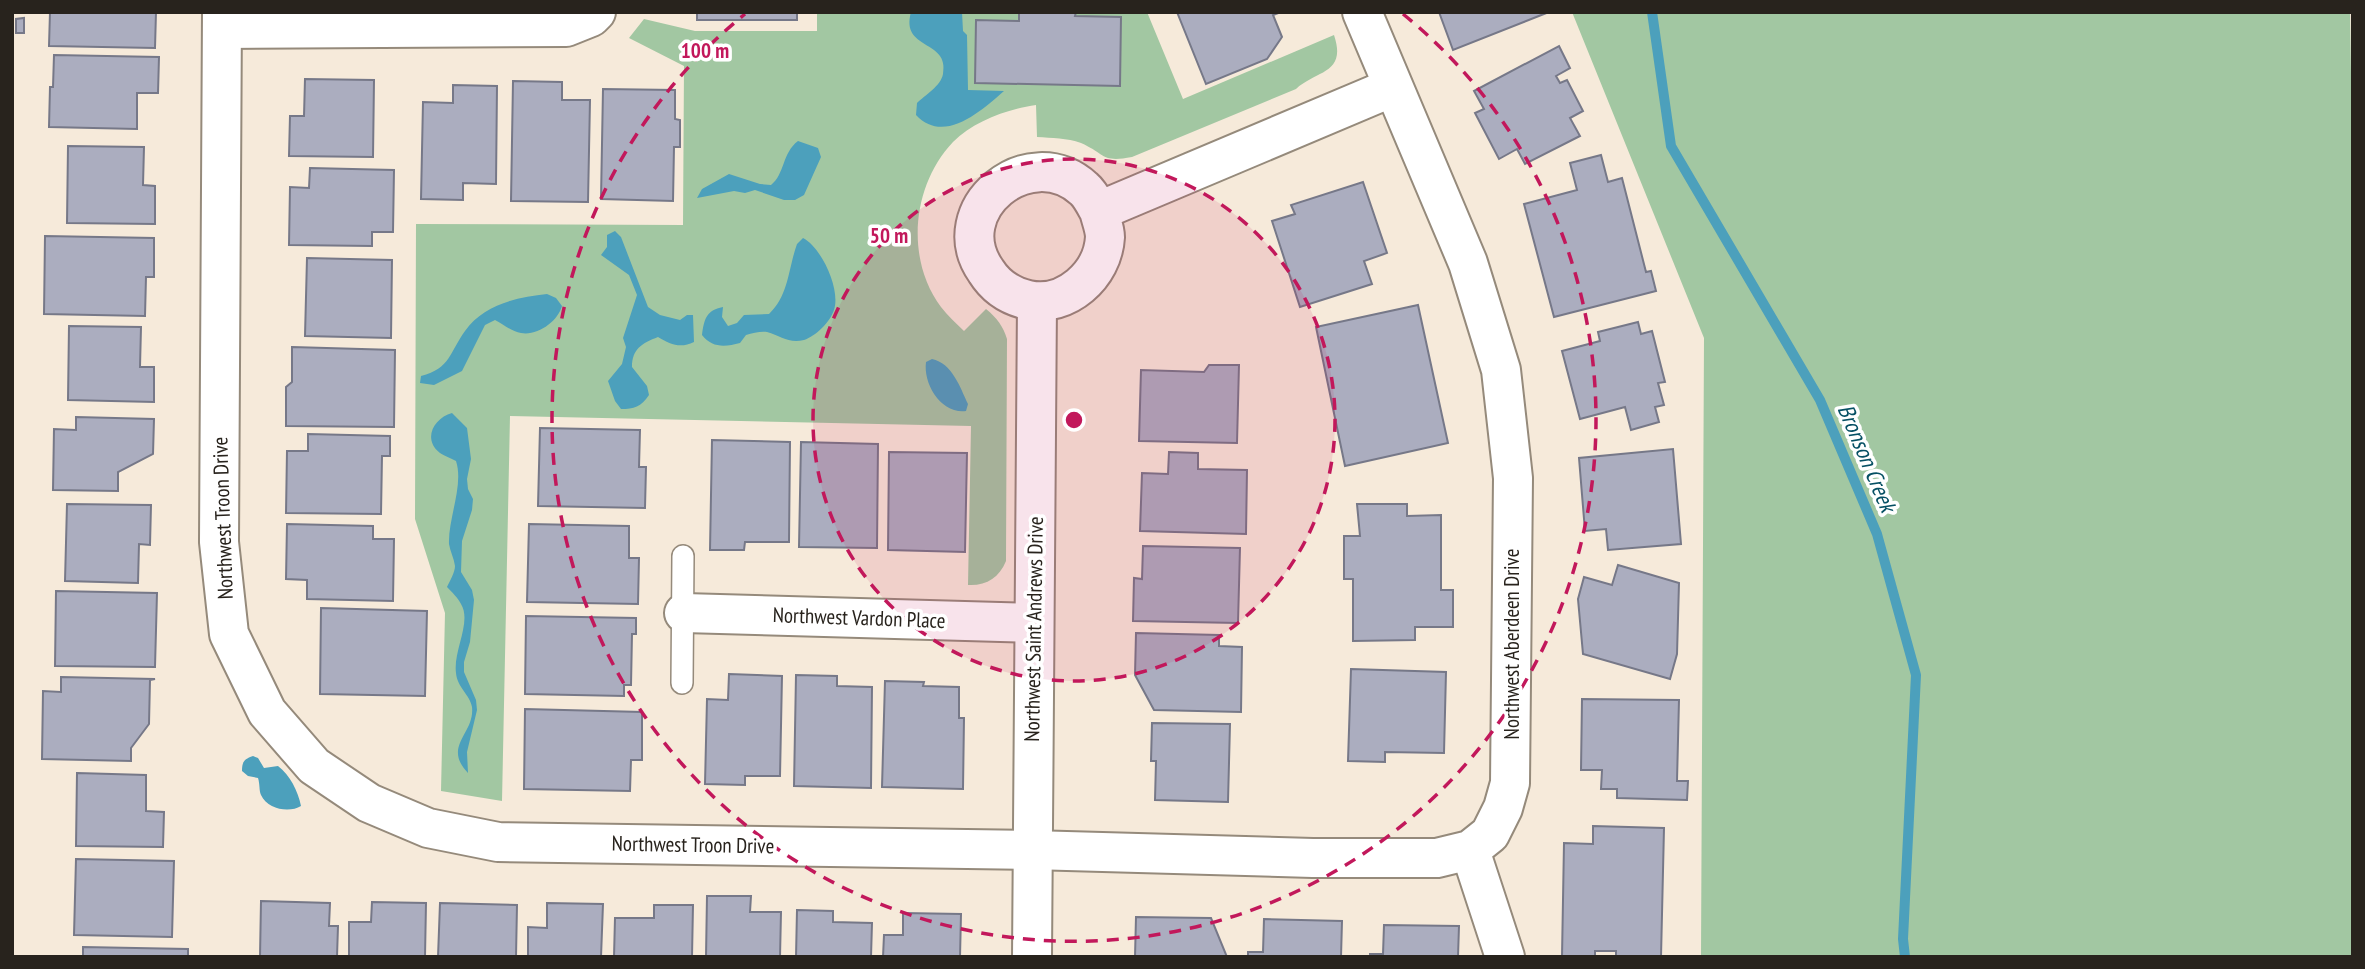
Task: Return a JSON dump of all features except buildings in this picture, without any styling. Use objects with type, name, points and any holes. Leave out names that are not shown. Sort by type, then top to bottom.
[{"type":"street","points":[[222,21],[566,27],[591,17],[596,12]]},
{"type":"street","name":"Northwest Aberdeen Drive","points":[[1362,12],[1468,263],[1501,370],[1513,478],[1510,783],[1503,808],[1490,834],[1470,850]]},
{"type":"street","name":"Northwest Troon Drive","points":[[222,21],[219,542],[229,634],[267,712],[314,766],[369,803],[428,828],[498,842],[1031,850]]},
{"type":"street","points":[[1099,211],[1393,87]]},
{"type":"street","points":[[1037,171],[1063,176],[1085,189],[1099,211],[1105,236],[1100,262],[1085,284],[1063,297],[1037,302],[1013,296],[993,282],[979,262],[974,237],[979,213],[992,191],[1012,177],[1037,171]]},
{"type":"street","name":"Northwest Saint Andrews Drive","points":[[1032,957],[1037,302]]},
{"type":"street","name":"Northwest Vardon Place","points":[[684,612],[1034,623]]},
{"type":"street","points":[[1031,850],[1340,858],[1437,858],[1470,850],[1505,957]]},
{"type":"lane","points":[[682,683],[683,555]]},
{"type":"green space","points":[[817,12],[1147,12],[1183,99],[1334,35],[1337,48],[1336,57],[1328,70],[1296,89],[1132,157],[1109,158],[1076,141],[1037,137],[1036,105],[1003,113],[981,122],[953,142],[939,159],[922,200],[918,223],[918,245],[929,288],[941,307],[964,331],[986,309],[999,322],[1007,339],[1006,561],[1000,572],[986,582],[968,585],[971,426],[510,416],[502,801],[441,791],[445,613],[415,519],[416,224],[683,225],[684,66],[629,38],[644,19],[695,31],[817,31]]},
{"type":"green space","points":[[1572,12],[2350,12],[2353,196],[2353,957],[1701,957],[1704,338]]},
{"type":"water","points":[[911,12],[962,12],[963,31],[967,35],[968,90],[1004,91],[973,115],[950,126],[938,127],[916,115],[917,103],[942,78],[943,63],[933,49],[912,33]]},
{"type":"water","points":[[798,141],[818,148],[821,157],[804,195],[795,200],[784,200],[755,190],[697,198],[702,189],[729,174],[771,185],[779,175],[789,151]]},
{"type":"water","points":[[615,231],[621,237],[648,307],[660,315],[680,320],[687,315],[693,315],[694,342],[675,345],[658,337],[643,344],[636,351],[632,367],[647,386],[649,395],[640,405],[626,409],[621,409],[615,401],[608,381],[622,364],[626,347],[623,338],[637,295],[629,275],[601,255],[607,247],[607,235]]},
{"type":"water","points":[[803,238],[823,259],[835,291],[834,310],[822,328],[809,338],[799,341],[757,332],[746,335],[740,343],[719,345],[702,335],[705,320],[709,313],[717,308],[723,307],[722,317],[728,326],[737,323],[744,315],[769,314],[781,299],[797,244]]},
{"type":"water","points":[[547,294],[556,298],[562,306],[556,317],[546,326],[534,332],[521,333],[495,320],[485,325],[462,371],[434,385],[420,383],[421,376],[444,364],[465,331],[481,315],[513,300]]},
{"type":"water","points":[[932,359],[945,365],[954,377],[968,404],[966,411],[949,408],[936,396],[926,371],[926,362]]},
{"type":"water","points":[[452,413],[467,428],[471,459],[467,479],[473,499],[462,541],[461,572],[472,590],[474,600],[470,642],[464,662],[464,672],[476,700],[477,710],[467,752],[468,773],[458,755],[461,740],[472,716],[471,703],[456,673],[464,611],[447,587],[455,568],[449,534],[458,470],[456,461],[435,447],[431,436],[440,419]]},
{"type":"water","points":[[253,756],[258,758],[264,768],[278,766],[286,774],[301,806],[279,809],[264,800],[258,778],[248,776],[242,771],[244,761]]},
{"type":"waterway","name":"Bronson Creek","points":[[1652,12],[1671,146],[1820,400],[1877,534],[1916,675],[1903,939],[1905,957]]}]
